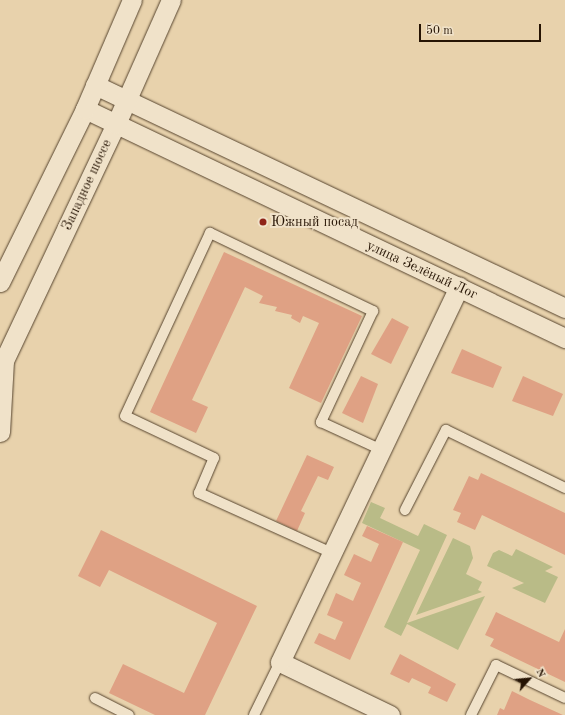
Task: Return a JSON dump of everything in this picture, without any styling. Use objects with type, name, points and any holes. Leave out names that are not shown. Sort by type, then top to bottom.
[{"type":"street","points":[[0,282],[85,109],[132,0]]},
{"type":"street","name":"Западное шоссе","points":[[2,365],[116,124],[171,0]]},
{"type":"street","name":"улица Зелёный Лог","points":[[95,85],[565,308]]},
{"type":"street","name":"улица Зелёный Лог","points":[[85,109],[565,338]]},
{"type":"street","points":[[390,715],[280,662],[459,288]]},
{"type":"street","points":[[0,432],[2,365]]},
{"type":"lane","points":[[332,553],[199,493],[214,458],[125,416],[210,233],[373,311],[322,422],[382,450]]},
{"type":"lane","points":[[405,510],[446,430],[565,488]]},
{"type":"lane","points":[[254,715],[280,662]]},
{"type":"lane","points":[[471,715],[496,665],[565,698]]},
{"type":"lane","points":[[95,698],[129,715]]},
{"type":"green space","points":[[371,502],[385,508],[380,518],[418,536],[424,524],[447,535],[407,623],[485,596],[458,650],[407,624],[401,636],[384,627],[420,550],[362,523]]},
{"type":"green space","points":[[453,538],[470,546],[473,558],[466,574],[482,582],[478,590],[482,592],[416,615]]},
{"type":"green space","points":[[516,549],[553,567],[545,571],[558,577],[545,603],[512,588],[524,583],[487,566],[493,553],[499,550],[512,556]]},
{"type":"building","points":[[224,252],[362,316],[321,403],[289,388],[319,323],[303,316],[300,323],[291,318],[292,315],[275,311],[277,307],[259,303],[263,296],[245,287],[192,400],[208,407],[196,433],[150,412]]},
{"type":"building","points":[[392,318],[409,327],[391,364],[371,354]]},
{"type":"building","points":[[462,349],[502,367],[493,388],[451,373]]},
{"type":"building","points":[[361,376],[378,384],[363,423],[342,413]]},
{"type":"building","points":[[523,376],[563,394],[553,416],[512,401]]},
{"type":"building","points":[[307,455],[334,467],[328,480],[318,476],[301,511],[305,513],[297,531],[276,521]]},
{"type":"building","points":[[481,473],[565,513],[565,555],[482,515],[475,530],[457,522],[461,513],[453,510],[469,476],[478,480]]},
{"type":"building","points":[[367,526],[403,542],[350,660],[314,643],[319,633],[335,640],[343,622],[327,615],[336,593],[353,601],[361,583],[344,575],[354,554],[371,562],[379,544],[362,536]]},
{"type":"building","points":[[101,530],[257,606],[205,715],[155,715],[109,693],[123,664],[184,693],[217,623],[109,570],[100,587],[78,576]]},
{"type":"building","points":[[496,612],[559,642],[565,629],[565,682],[490,646],[494,639],[485,635]]},
{"type":"building","points":[[400,654],[456,684],[447,702],[428,693],[431,687],[412,678],[409,683],[390,674]]},
{"type":"building","points":[[512,691],[563,715],[497,715],[500,708],[504,710]]},
{"type":"place","name":"Южный посад","points":[[263,222]]}]
